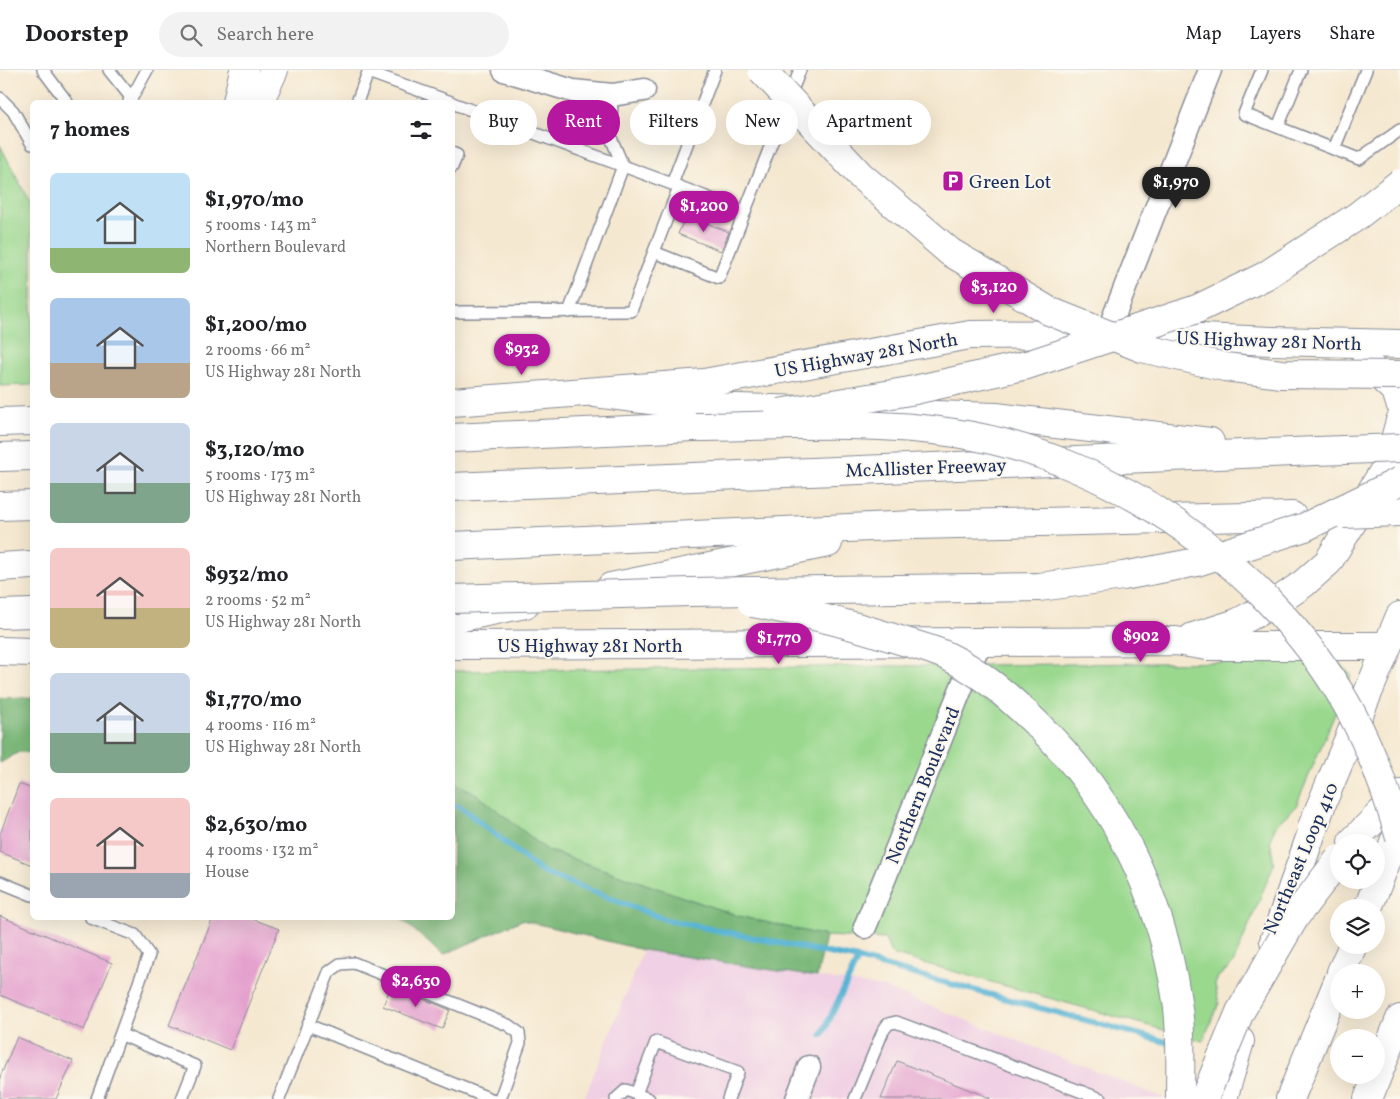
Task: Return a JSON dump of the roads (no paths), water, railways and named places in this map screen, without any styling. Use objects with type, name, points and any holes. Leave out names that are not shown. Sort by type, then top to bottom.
[{"type":"main road","points":[[229,100],[251,92],[274,70]]},
{"type":"main road","points":[[762,70],[861,176],[950,252],[1049,311],[1142,348],[1225,367],[1281,374],[1400,375]]},
{"type":"main road","points":[[694,427],[910,391],[1027,365],[1197,309],[1265,276],[1356,217],[1400,183]]},
{"type":"main road","name":"US Highway 281 North","points":[[455,402],[704,383],[970,335],[1107,334],[1272,342],[1400,344]]},
{"type":"main road","points":[[1272,342],[1363,360],[1396,391],[1400,403]]},
{"type":"main road","points":[[595,392],[706,407],[996,417],[1306,451]]},
{"type":"main road","points":[[0,422],[30,420]]},
{"type":"main road","points":[[1176,641],[1207,634],[1237,623],[1297,588],[1328,562],[1388,464],[1400,421]]},
{"type":"main road","points":[[455,438],[694,427],[894,426],[958,433],[1020,447],[1083,471],[1148,504],[1204,542],[1235,568],[1266,599],[1314,657],[1353,715],[1382,784],[1400,838]]},
{"type":"main road","name":"McAllister Freeway","points":[[455,487],[1400,448]]},
{"type":"main road","points":[[0,457],[30,456]]},
{"type":"main road","points":[[455,600],[690,592],[1039,587],[1123,576],[1197,562],[1305,527],[1400,482]]},
{"type":"main road","points":[[0,506],[30,505]]},
{"type":"main road","points":[[455,546],[914,525],[1400,512]]},
{"type":"main road","points":[[455,618],[914,525]]},
{"type":"main road","points":[[0,567],[30,565]]},
{"type":"main road","points":[[690,592],[796,612],[870,630],[948,656],[980,674],[1015,703],[1052,738],[1103,801],[1139,866],[1152,900],[1172,969],[1178,1003],[1180,1099]]},
{"type":"main road","points":[[0,614],[30,613]]},
{"type":"main road","name":"Northeast Loop 410","points":[[1200,1099],[1400,616]]},
{"type":"main road","name":"US Highway 281 North","points":[[455,645],[1176,641],[1207,646],[1388,646]]},
{"type":"main road","points":[[0,651],[30,652]]},
{"type":"main road","points":[[1360,834],[1400,794]]},
{"type":"main road","points":[[1223,1099],[1230,1068],[1321,806]]},
{"type":"main road","points":[[1372,899],[1400,827]]},
{"type":"main road","points":[[1204,1099],[1240,1012],[1295,917],[1330,871]]},
{"type":"main road","points":[[1290,1099],[1330,1001]]},
{"type":"main road","points":[[1368,1099],[1400,1019]]},
{"type":"street","points":[[504,70],[573,91],[612,95],[644,90]]},
{"type":"street","points":[[1107,334],[1210,70]]},
{"type":"street","name":"Northern Boulevard","points":[[865,926],[980,643]]},
{"type":"street","points":[[797,1099],[809,1067]]},
{"type":"lane","points":[[43,70],[66,100]]},
{"type":"lane","points":[[109,70],[130,96],[129,100]]},
{"type":"lane","points":[[130,100],[147,70]]},
{"type":"lane","points":[[455,312],[632,312],[715,70]]},
{"type":"lane","points":[[654,252],[719,278],[800,70]]},
{"type":"lane","points":[[1262,70],[1244,114],[1358,159],[1400,130]]},
{"type":"lane","points":[[1278,127],[1300,70]]},
{"type":"lane","points":[[1334,149],[1366,70]]},
{"type":"lane","points":[[357,100],[369,71],[444,100]]},
{"type":"lane","points":[[569,312],[623,166],[611,138],[612,95]]},
{"type":"lane","points":[[0,98],[13,111],[30,141]]},
{"type":"lane","points":[[455,104],[745,212]]},
{"type":"lane","points":[[0,882],[30,894]]},
{"type":"lane","points":[[96,920],[135,935],[148,955],[122,1035],[97,1099]]},
{"type":"lane","points":[[280,1099],[329,972],[340,964],[354,963],[508,1024],[519,1033],[520,1043],[500,1099]]},
{"type":"lane","points":[[855,1099],[882,1031],[888,1024],[896,1022],[1102,1099]]},
{"type":"lane","points":[[308,1025],[491,1099]]},
{"type":"lane","points":[[122,1035],[195,1066],[182,1099]]},
{"type":"lane","points":[[636,1094],[656,1042],[738,1072],[728,1099]]},
{"type":"lane","points":[[616,1099],[626,1090],[649,1099]]},
{"type":"waterway","points":[[455,805],[462,808],[542,872],[667,920],[858,959],[1170,1043]]},
{"type":"waterway","points":[[822,1035],[858,959]]},
{"type":"place","name":"Green Lot","points":[[953,181]]}]
